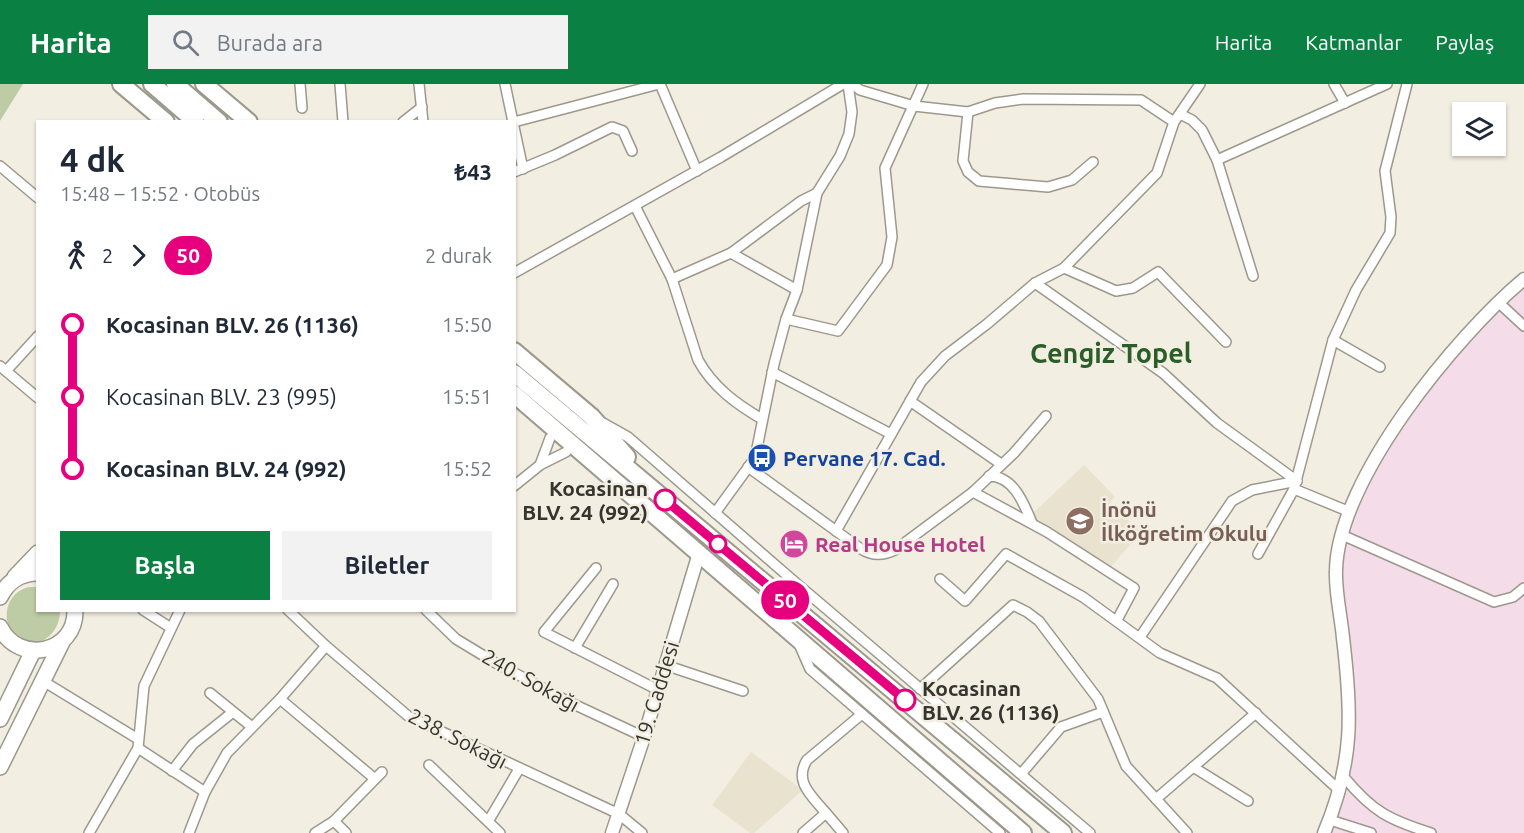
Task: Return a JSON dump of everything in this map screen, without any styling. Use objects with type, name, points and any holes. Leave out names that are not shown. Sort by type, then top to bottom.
[{"type":"highway","points":[[122,84],[164,120]]},
{"type":"highway","points":[[153,84],[194,120]]},
{"type":"highway","points":[[176,84],[217,120]]},
{"type":"highway","points":[[204,84],[247,120]]},
{"type":"highway","points":[[516,353],[592,417],[663,499]]},
{"type":"highway","points":[[516,375],[1063,833]]},
{"type":"highway","points":[[516,396],[1023,833]]},
{"type":"highway","points":[[516,411],[595,477],[650,511]]},
{"type":"main road","points":[[0,597],[36,555]]},
{"type":"main road","points":[[11,582],[24,574],[36,573]]},
{"type":"main road","points":[[0,627],[5,641],[18,647],[33,651],[48,649],[66,636],[74,612]]},
{"type":"main road","points":[[0,767],[80,612]]},
{"type":"main road","points":[[0,719],[33,651]]},
{"type":"street","points":[[300,84],[302,108]]},
{"type":"street","points":[[340,84],[343,120]]},
{"type":"street","points":[[419,84],[423,120]]},
{"type":"street","points":[[505,84],[514,120]]},
{"type":"street","points":[[516,121],[660,84],[697,171]]},
{"type":"street","points":[[516,272],[697,171],[843,84]]},
{"type":"street","points":[[850,84],[860,90],[914,106],[968,112],[995,103],[1023,99],[1141,100],[1174,122]]},
{"type":"street","points":[[715,513],[755,458],[772,372],[796,290],[817,193],[840,156],[849,134],[852,112],[850,84]]},
{"type":"street","points":[[786,319],[838,331],[887,265],[892,237],[885,168],[924,84]]},
{"type":"street","points":[[836,531],[921,382],[945,356],[1035,283],[1064,268],[1156,173],[1174,122],[1200,84]]},
{"type":"street","points":[[1334,84],[1345,103]]},
{"type":"street","points":[[1217,160],[1387,84]]},
{"type":"street","points":[[1258,554],[1295,485],[1332,340],[1356,290],[1390,233],[1391,217],[1385,171],[1407,84]]},
{"type":"street","points":[[406,120],[422,108]]},
{"type":"street","points":[[968,112],[963,161],[968,172],[979,181],[1048,188],[1072,180],[1093,162]]},
{"type":"street","points":[[1180,114],[1192,120],[1202,130],[1217,160],[1253,276]]},
{"type":"street","points":[[516,145],[519,170],[612,127],[623,131],[632,152]]},
{"type":"street","points":[[0,166],[36,196]]},
{"type":"street","points":[[672,279],[731,253],[801,201],[817,193]]},
{"type":"street","points":[[635,206],[672,279],[703,369],[714,384],[762,419]]},
{"type":"street","points":[[731,253],[796,290]]},
{"type":"street","points":[[1064,268],[1116,291],[1133,288],[1158,272],[1226,342]]},
{"type":"street","points":[[1324,833],[1344,777],[1349,740],[1350,703],[1335,570],[1342,535],[1350,512],[1366,475],[1396,426],[1451,351],[1498,302],[1524,279]]},
{"type":"street","points":[[1035,283],[1163,373],[1217,423],[1295,485],[1350,512]]},
{"type":"street","points":[[1498,302],[1524,326]]},
{"type":"street","points":[[36,338],[3,368],[36,396]]},
{"type":"street","points":[[1332,340],[1380,367]]},
{"type":"street","points":[[772,372],[891,434]]},
{"type":"street","points":[[910,401],[1002,464]]},
{"type":"street","points":[[748,467],[866,552],[884,554],[895,550],[972,492],[1002,464],[1046,416]]},
{"type":"street","points":[[592,417],[628,437],[1090,833]]},
{"type":"street","points":[[540,465],[550,438]]},
{"type":"street","points":[[516,484],[540,465],[566,452]]},
{"type":"street","points":[[989,476],[998,477],[1010,484],[1032,524]]},
{"type":"street","points":[[1140,638],[1232,501],[1260,487],[1295,485]]},
{"type":"street","points":[[972,492],[1032,524],[1134,588],[1117,620]]},
{"type":"street","points":[[1342,535],[1494,602],[1513,597],[1524,588]]},
{"type":"street","name":"19. Caddesi","points":[[612,833],[644,737],[699,553]]},
{"type":"street","points":[[940,579],[965,601],[1006,554],[1083,597],[1160,653],[1217,678],[1340,790]]},
{"type":"street","points":[[596,568],[544,632],[658,690]]},
{"type":"street","points":[[575,648],[613,584]]},
{"type":"street","points":[[920,689],[1012,605],[1027,612],[1039,621],[1098,699],[1126,766],[1187,833]]},
{"type":"street","points":[[145,612],[171,628]]},
{"type":"street","points":[[89,833],[138,744],[144,686],[179,612]]},
{"type":"street","name":"238. Sokağı","points":[[290,612],[408,716],[619,814],[642,833]]},
{"type":"street","name":"240. Sokağı","points":[[428,612],[456,639],[495,662],[569,702],[644,737]]},
{"type":"street","points":[[795,636],[810,669],[988,829],[1000,833]]},
{"type":"street","points":[[189,833],[205,792],[227,753],[280,699],[326,646]]},
{"type":"street","points":[[665,665],[743,692]]},
{"type":"street","points":[[43,681],[205,792]]},
{"type":"street","points":[[210,693],[252,727]]},
{"type":"street","points":[[280,699],[378,776],[334,821],[315,833]]},
{"type":"street","points":[[172,771],[193,744],[233,712]]},
{"type":"street","points":[[1021,774],[1060,727],[1104,712]]},
{"type":"street","points":[[1156,799],[1256,713]]},
{"type":"street","points":[[843,833],[805,788],[801,775],[807,760],[862,714]]},
{"type":"street","points":[[429,765],[500,833]]},
{"type":"street","points":[[1193,767],[1248,801]]},
{"type":"street","points":[[489,820],[519,769]]},
{"type":"street","points":[[1344,777],[1361,797],[1380,813],[1397,822],[1431,833]]},
{"type":"street","points":[[803,833],[826,813]]},
{"type":"street","points":[[1330,820],[1371,833]]},
{"type":"street","points":[[334,821],[346,833]]},
{"type":"shaded area","points":[[1524,279],[1524,833],[1324,833],[1348,747],[1335,570],[1352,508],[1430,379]]},
{"type":"shaded area","name":"İnönü İlköğretim Okulu","points":[[1084,465],[1115,497],[1109,503],[1141,532],[1107,571],[1029,517]]},
{"type":"shaded area","points":[[751,752],[803,790],[754,833],[750,833],[712,805]]},
{"type":"green space","points":[[0,84],[23,84],[0,121]]},
{"type":"green space","points":[[36,587],[36,612],[60,612],[59,620],[51,634],[38,642],[23,641],[15,637],[10,630],[8,608],[15,595],[21,590]]},
{"type":"bus line","name":"50","points":[[665,500],[905,700]]},
{"type":"place","name":"Pervane 17. Cad.","points":[[762,458]]},
{"type":"place","name":"Kocasinan BLV. 24 (992)","points":[[665,500]]},
{"type":"place","name":"İnönü İlköğretim Okulu","points":[[1080,521]]},
{"type":"place","name":"Real House Hotel","points":[[794,544]]},
{"type":"place","name":"Kocasinan BLV. 26 (1136)","points":[[905,700]]},
{"type":"district","name":"Cengiz Topel","points":[[1111,353]]}]
